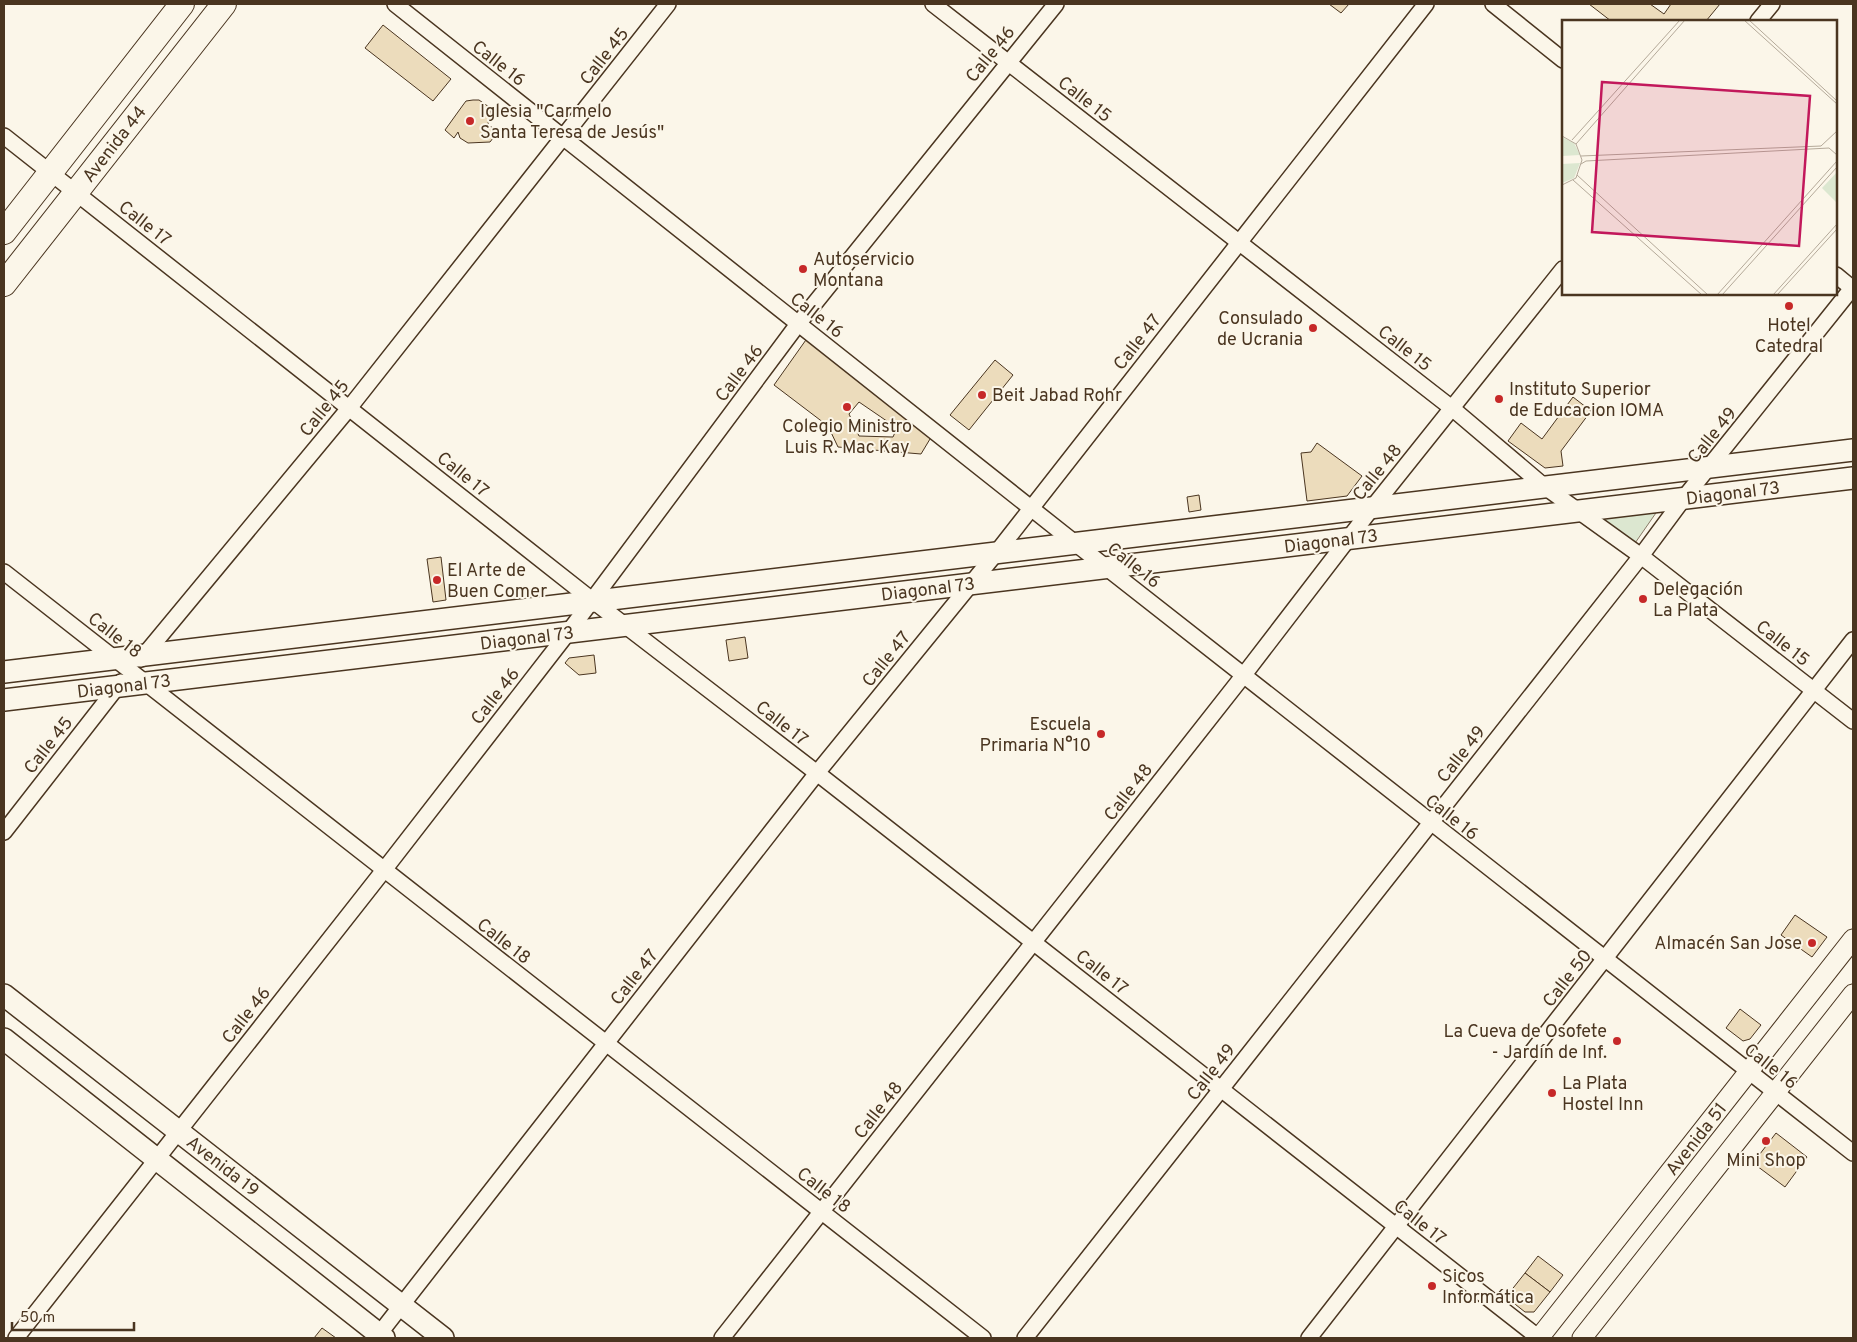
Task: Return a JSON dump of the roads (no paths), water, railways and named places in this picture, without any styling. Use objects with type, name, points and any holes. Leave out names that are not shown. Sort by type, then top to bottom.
[{"type":"main road","name":"Avenida 44","points":[[4,232],[182,4]]},
{"type":"main road","name":"Avenida 44","points":[[4,284],[224,4]]},
{"type":"main road","name":"Diagonal 73","points":[[4,672],[127,675],[145,655],[1853,450]]},
{"type":"main road","name":"Diagonal 73","points":[[4,700],[127,675],[567,634],[1853,478]]},
{"type":"main road","name":"Avenida 19","points":[[4,995],[443,1338]]},
{"type":"main road","points":[[4,1039],[379,1337]]},
{"type":"street","name":"Calle 16","points":[[395,4],[1430,824],[1853,1154]]},
{"type":"street","name":"Calle 45","points":[[145,655],[350,407],[668,4]]},
{"type":"street","name":"Calle 15","points":[[933,4],[1453,409],[1545,487],[1641,556],[1853,721]]},
{"type":"street","name":"Calle 46","points":[[16,1338],[567,634],[798,324],[1007,62],[1056,4]]},
{"type":"street","name":"Calle 47","points":[[379,1337],[401,1306],[817,773],[972,584],[1426,4]]},
{"type":"street","points":[[1493,4],[1562,59]]},
{"type":"street","points":[[1759,20],[1772,4]]},
{"type":"street","name":"Calle 17","points":[[4,136],[350,407],[592,600],[1034,942],[1539,1338]]},
{"type":"street","name":"Calle 48","points":[[722,1338],[1243,676],[1372,508],[1562,270]]},
{"type":"street","points":[[1837,277],[1853,288]]},
{"type":"street","name":"Calle 49","points":[[1025,1338],[1641,556],[1684,498],[1711,467],[1853,288]]},
{"type":"street","name":"Calle 18","points":[[4,572],[127,675],[384,870],[983,1338]]},
{"type":"street","name":"Calle 50","points":[[1309,1338],[1853,640]]},
{"type":"street","name":"Calle 45","points":[[4,832],[127,675]]},
{"type":"street","name":"Avenida 51","points":[[1539,1338],[1853,939]]},
{"type":"street","name":"Avenida 51","points":[[1582,1338],[1853,994]]},
{"type":"place","name":"Iglesia \"Carmelo Santa Teresa de Jesús\"","points":[[470,121]]},
{"type":"place","name":"Autoservicio Montana","points":[[803,269]]},
{"type":"place","name":"Hotel Catedral","points":[[1789,306]]},
{"type":"place","name":"Consulado de Ucrania","points":[[1313,328]]},
{"type":"place","name":"Beit Jabad Rohr","points":[[982,395]]},
{"type":"place","name":"Instituto Superior de Educacion IOMA","points":[[1499,399]]},
{"type":"place","name":"Colegio Ministro Luis R. Mac Kay","points":[[847,407]]},
{"type":"place","name":"El Arte de Buen Comer","points":[[437,580]]},
{"type":"place","name":"Delegación La Plata","points":[[1643,599]]},
{"type":"place","name":"Escuela Primaria N°10","points":[[1101,734]]},
{"type":"place","name":"Almacén San Jose","points":[[1812,943]]},
{"type":"place","name":"La Cueva de Osofete - Jardín de Inf.","points":[[1617,1041]]},
{"type":"place","name":"La Plata Hostel Inn","points":[[1552,1093]]},
{"type":"place","name":"Mini Shop","points":[[1766,1141]]},
{"type":"place","name":"Sicos Informática","points":[[1432,1286]]}]
